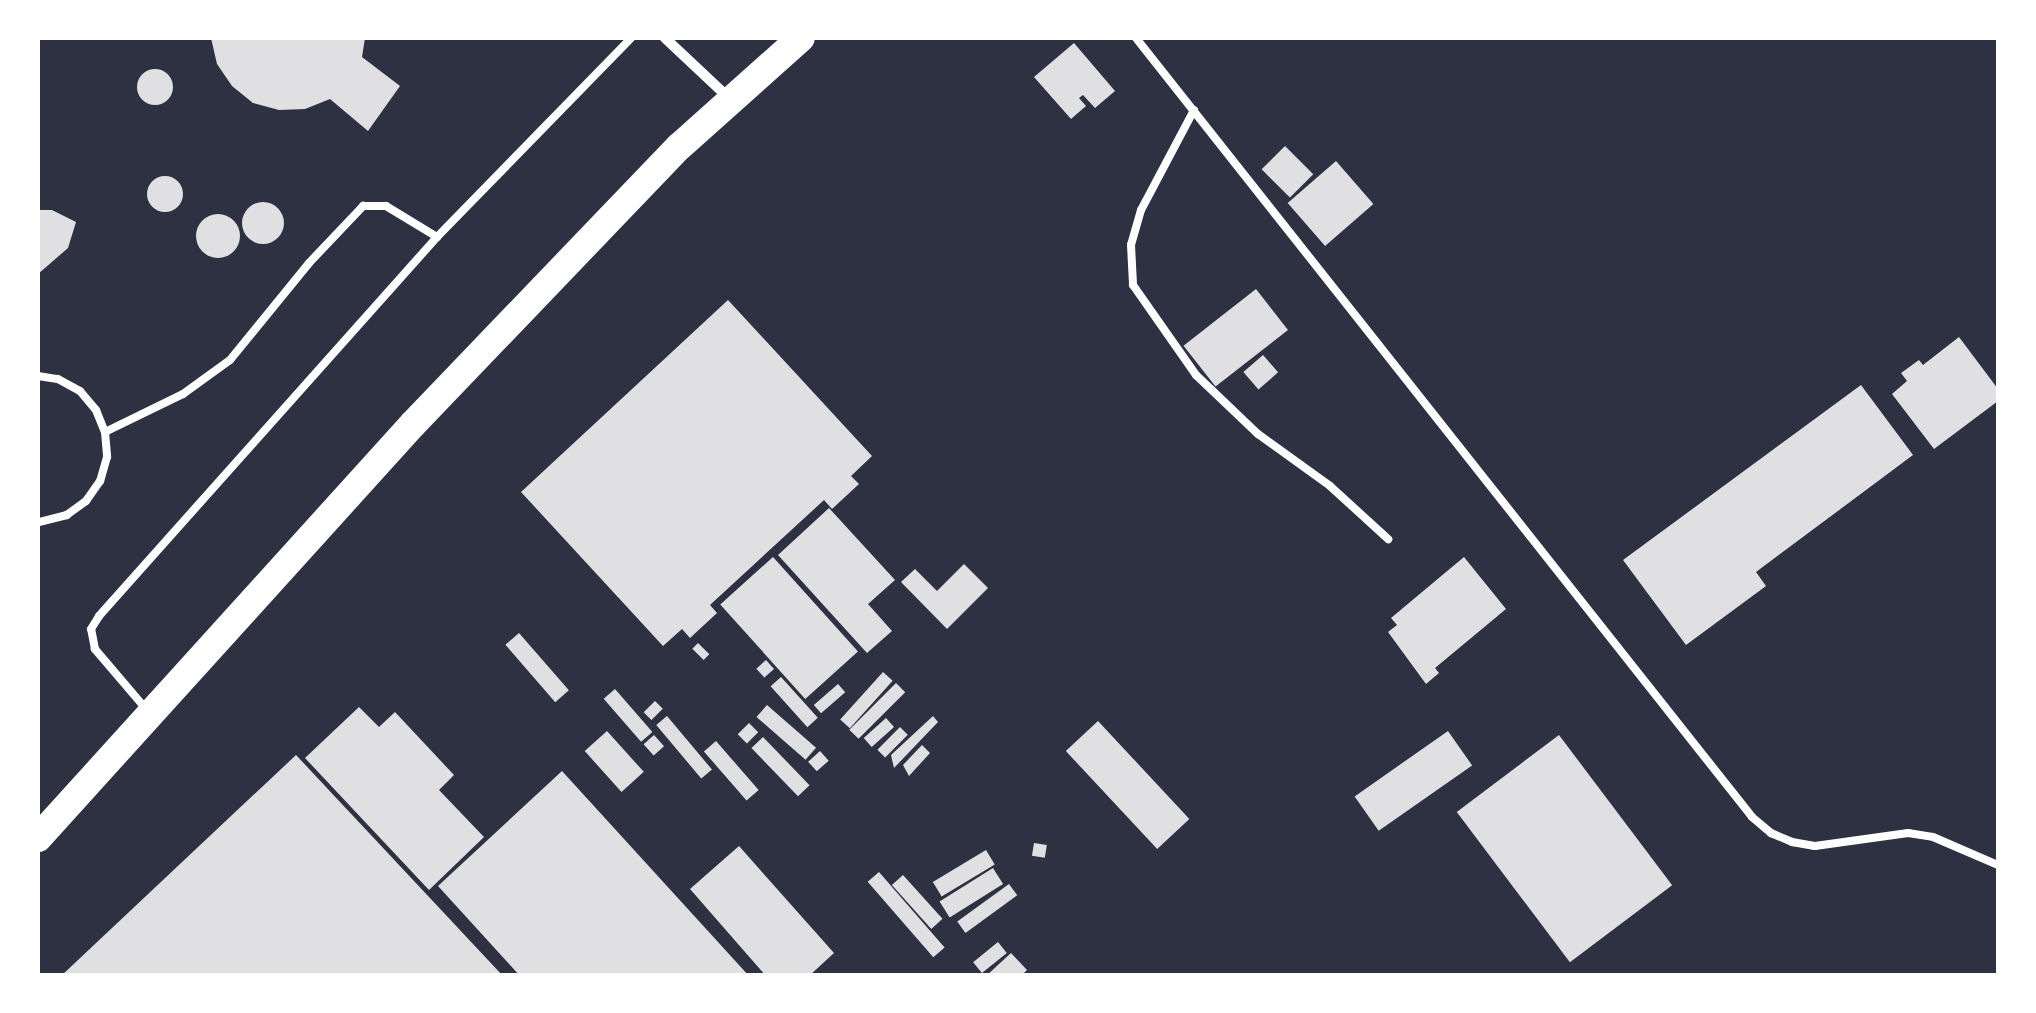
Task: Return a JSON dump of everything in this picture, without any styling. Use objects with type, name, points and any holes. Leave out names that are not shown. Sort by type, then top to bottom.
[{"type":"highway","points":[[38,838],[413,424],[730,99],[801,38]]},
{"type":"street","points":[[666,38],[730,99]]},
{"type":"lane","points":[[152,716],[95,648],[91,629],[210,488],[436,237],[631,38]]},
{"type":"lane","points":[[1136,38],[1752,817],[1770,833],[1792,842],[1815,846],[1908,833],[1933,836],[1998,865]]},
{"type":"lane","points":[[1194,110],[1141,210],[1132,245],[1133,284],[1196,375],[1258,434],[1330,486],[1388,539]]},
{"type":"lane","points":[[106,432],[183,394],[230,360],[309,263],[363,206],[386,206],[436,237]]},
{"type":"lane","points":[[38,376],[58,379],[80,391],[96,410],[106,432],[103,469],[86,500],[67,515],[38,522]]},
{"type":"building","points":[[211,38],[365,38],[362,57],[400,86],[368,131],[330,99],[305,109],[279,110],[253,103],[232,86],[217,64]]},
{"type":"building","points":[[1074,43],[1115,91],[1095,108],[1083,95],[1079,98],[1086,106],[1071,119],[1034,77]]},
{"type":"building","points":[[155,69],[168,74],[173,87],[168,100],[155,105],[142,100],[137,87],[142,74]]},
{"type":"building","points":[[1285,146],[1313,174],[1290,198],[1262,169]]},
{"type":"building","points":[[1336,161],[1373,204],[1325,246],[1288,203]]},
{"type":"building","points":[[165,176],[178,181],[183,194],[178,207],[165,212],[152,207],[147,194],[152,181]]},
{"type":"building","points":[[263,202],[278,208],[284,223],[278,238],[263,244],[248,238],[242,223],[248,208]]},
{"type":"building","points":[[38,210],[52,210],[76,222],[68,248],[38,274]]},
{"type":"building","points":[[218,214],[234,220],[240,236],[234,252],[218,258],[202,252],[196,236],[202,220]]},
{"type":"building","points":[[1256,289],[1288,330],[1216,387],[1184,346]]},
{"type":"building","points":[[728,300],[872,456],[851,476],[859,484],[832,509],[824,500],[710,605],[717,613],[690,638],[682,629],[663,646],[521,492]]},
{"type":"building","points":[[1959,337],[1998,389],[1998,401],[1934,449],[1892,394],[1907,381],[1901,373],[1919,360],[1923,365]]},
{"type":"building","points":[[1263,355],[1278,372],[1258,389],[1243,372]]},
{"type":"building","points":[[1861,385],[1913,455],[1756,572],[1766,586],[1686,645],[1623,560]]},
{"type":"building","points":[[829,508],[895,580],[868,604],[892,631],[867,653],[778,555]]},
{"type":"building","points":[[773,557],[858,651],[805,699],[720,605]]},
{"type":"building","points":[[1464,557],[1506,609],[1435,668],[1439,673],[1426,684],[1388,632],[1397,625],[1391,618]]},
{"type":"building","points":[[964,564],[988,588],[947,629],[901,582],[915,569],[937,591]]},
{"type":"building","points":[[519,633],[569,690],[555,702],[505,645]]},
{"type":"building","points":[[698,643],[709,654],[704,660],[692,649]]},
{"type":"building","points":[[766,660],[774,669],[764,678],[756,669]]},
{"type":"building","points":[[883,672],[893,681],[850,728],[840,720]]},
{"type":"building","points":[[781,677],[818,718],[807,727],[771,686]]},
{"type":"building","points":[[896,683],[905,692],[859,739],[849,730]]},
{"type":"building","points":[[838,684],[845,692],[821,713],[814,705]]},
{"type":"building","points":[[615,689],[652,732],[641,742],[604,699]]},
{"type":"building","points":[[655,701],[663,709],[651,720],[644,712]]},
{"type":"building","points":[[767,705],[816,748],[806,760],[757,717]]},
{"type":"building","points":[[359,707],[379,727],[395,712],[454,775],[439,790],[484,837],[429,890],[305,758]]},
{"type":"building","points":[[667,716],[712,770],[701,779],[656,725]]},
{"type":"building","points":[[933,716],[938,722],[894,768],[891,755]]},
{"type":"building","points":[[886,718],[894,727],[872,747],[864,738]]},
{"type":"building","points":[[1098,721],[1189,819],[1157,849],[1066,751]]},
{"type":"building","points":[[749,723],[758,732],[747,744],[738,734]]},
{"type":"building","points":[[900,727],[908,735],[885,757],[877,750]]},
{"type":"building","points":[[607,731],[644,772],[622,792],[585,751]]},
{"type":"building","points":[[1448,731],[1472,765],[1379,831],[1355,796]]},
{"type":"building","points":[[654,735],[664,746],[654,756],[644,744]]},
{"type":"building","points":[[1559,735],[1672,885],[1570,962],[1457,812]]},
{"type":"building","points":[[763,737],[810,785],[798,796],[751,748]]},
{"type":"building","points":[[716,741],[759,790],[747,801],[704,751]]},
{"type":"building","points":[[922,745],[930,753],[909,776],[903,765]]},
{"type":"building","points":[[820,751],[829,761],[817,771],[808,762]]},
{"type":"building","points":[[296,755],[503,976],[61,976]]},
{"type":"building","points":[[562,771],[749,976],[520,976],[438,886]]},
{"type":"building","points":[[1034,843],[1047,845],[1045,858],[1032,856]]},
{"type":"building","points":[[739,846],[834,953],[809,976],[766,976],[690,889]]},
{"type":"building","points":[[986,850],[995,865],[942,897],[933,882]]},
{"type":"building","points":[[993,868],[1003,884],[950,917],[940,901]]},
{"type":"building","points":[[879,872],[945,947],[933,957],[868,882]]},
{"type":"building","points":[[903,875],[942,919],[931,929],[892,885]]},
{"type":"building","points":[[1009,884],[1017,895],[965,933],[957,922]]},
{"type":"building","points":[[998,942],[1007,953],[982,973],[973,962]]},
{"type":"building","points":[[1011,953],[1027,970],[1021,976],[986,976]]}]
